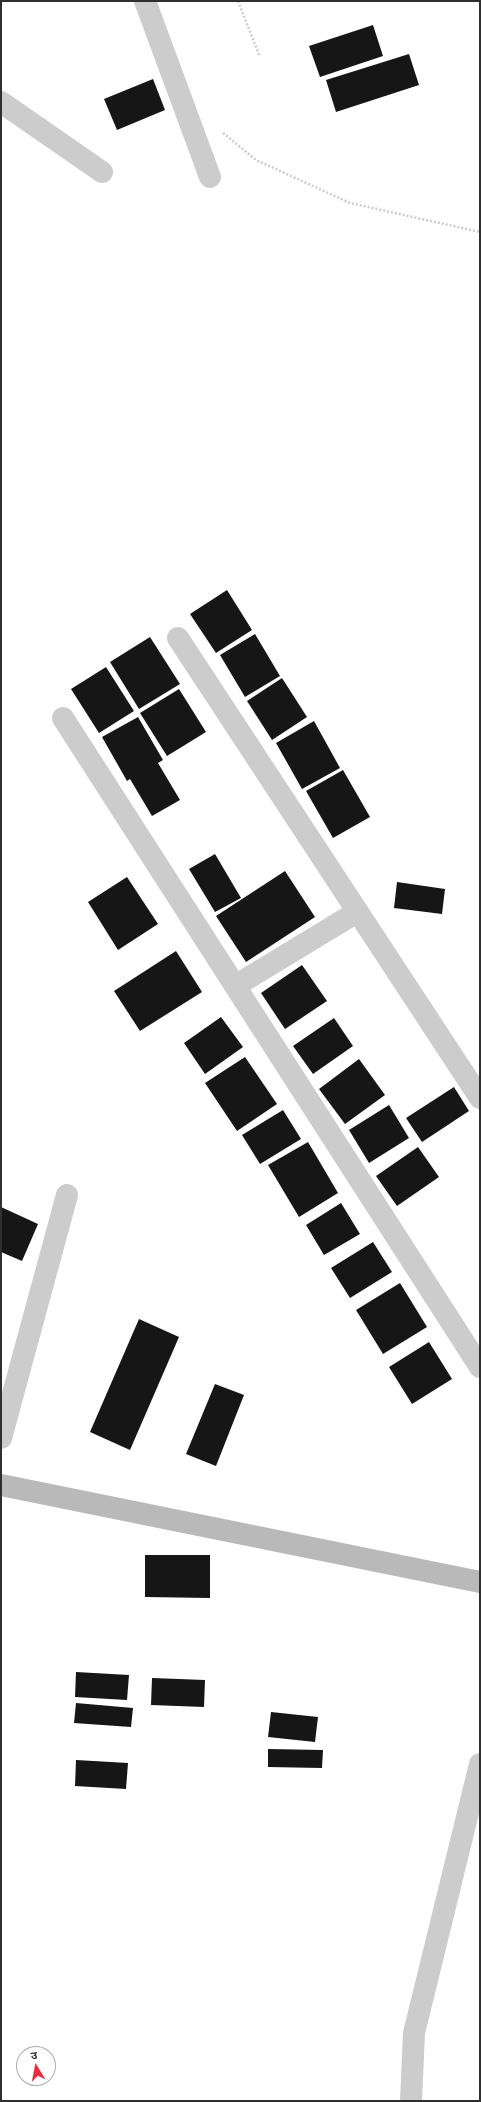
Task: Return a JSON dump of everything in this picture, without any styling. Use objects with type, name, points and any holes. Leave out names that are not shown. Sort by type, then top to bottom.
[{"type":"main road","points":[[1,1485],[480,1582]]},
{"type":"street","points":[[144,1],[210,177]]},
{"type":"street","points":[[1,102],[102,172]]},
{"type":"street","points":[[178,638],[480,1098]]},
{"type":"street","points":[[63,718],[480,1367]]},
{"type":"street","points":[[235,986],[358,912]]},
{"type":"street","points":[[1,1438],[67,1195]]},
{"type":"street","points":[[411,2101],[414,2033],[480,1764]]},
{"type":"path","points":[[238,1],[260,56]]},
{"type":"path","points":[[222,132],[256,160],[350,203],[480,232]]},
{"type":"building","points":[[373,25],[383,56],[320,77],[309,46]]},
{"type":"building","points":[[409,54],[419,85],[336,112],[326,80]]},
{"type":"building","points":[[153,79],[165,110],[117,130],[104,99]]},
{"type":"building","points":[[227,590],[252,630],[216,653],[190,614]]},
{"type":"building","points":[[255,634],[280,676],[245,697],[220,655]]},
{"type":"building","points":[[150,637],[180,684],[139,709],[110,662]]},
{"type":"building","points":[[106,667],[134,711],[99,733],[71,689]]},
{"type":"building","points":[[282,678],[307,717],[272,740],[247,701]]},
{"type":"building","points":[[179,689],[206,732],[167,756],[140,713]]},
{"type":"building","points":[[138,717],[163,760],[158,763],[180,800],[152,816],[130,779],[127,781],[102,737]]},
{"type":"building","points":[[314,721],[340,768],[302,789],[276,743]]},
{"type":"building","points":[[343,770],[370,817],[333,838],[306,791]]},
{"type":"building","points":[[215,854],[241,898],[215,912],[189,869]]},
{"type":"building","points":[[285,871],[315,917],[246,962],[216,916]]},
{"type":"building","points":[[127,877],[158,924],[118,950],[88,902]]},
{"type":"building","points":[[397,882],[445,889],[442,914],[394,908]]},
{"type":"building","points":[[176,951],[202,992],[140,1031],[114,991]]},
{"type":"building","points":[[302,965],[327,1001],[285,1029],[261,993]]},
{"type":"building","points":[[221,1017],[243,1047],[205,1074],[184,1043]]},
{"type":"building","points":[[334,1018],[353,1046],[313,1074],[293,1046]]},
{"type":"building","points":[[245,1057],[277,1104],[237,1131],[205,1083]]},
{"type":"building","points":[[359,1059],[385,1095],[345,1124],[319,1089]]},
{"type":"building","points":[[454,1087],[469,1111],[422,1142],[406,1118]]},
{"type":"building","points":[[389,1105],[409,1138],[369,1163],[349,1130]]},
{"type":"building","points":[[283,1110],[301,1139],[260,1164],[242,1135]]},
{"type":"building","points":[[308,1142],[338,1193],[299,1217],[268,1165]]},
{"type":"building","points":[[418,1147],[439,1177],[397,1206],[376,1176]]},
{"type":"building","points":[[341,1203],[360,1234],[324,1255],[306,1225]]},
{"type":"building","points":[[1,1207],[38,1224],[22,1261],[1,1252]]},
{"type":"building","points":[[373,1242],[392,1272],[350,1298],[331,1268]]},
{"type":"building","points":[[400,1283],[427,1327],[383,1354],[356,1310]]},
{"type":"building","points":[[139,1319],[179,1337],[130,1450],[90,1432]]},
{"type":"building","points":[[429,1342],[452,1379],[412,1404],[389,1367]]},
{"type":"building","points":[[215,1384],[244,1395],[216,1466],[186,1454]]},
{"type":"building","points":[[145,1555],[210,1555],[210,1598],[145,1597]]},
{"type":"building","points":[[76,1672],[129,1675],[127,1700],[75,1697]]},
{"type":"building","points":[[152,1678],[205,1680],[204,1707],[151,1705]]},
{"type":"building","points":[[76,1703],[133,1708],[131,1727],[74,1723]]},
{"type":"building","points":[[271,1712],[318,1717],[315,1742],[268,1737]]},
{"type":"building","points":[[268,1749],[323,1750],[322,1768],[268,1767]]},
{"type":"building","points":[[76,1760],[128,1763],[126,1789],[75,1786]]}]
